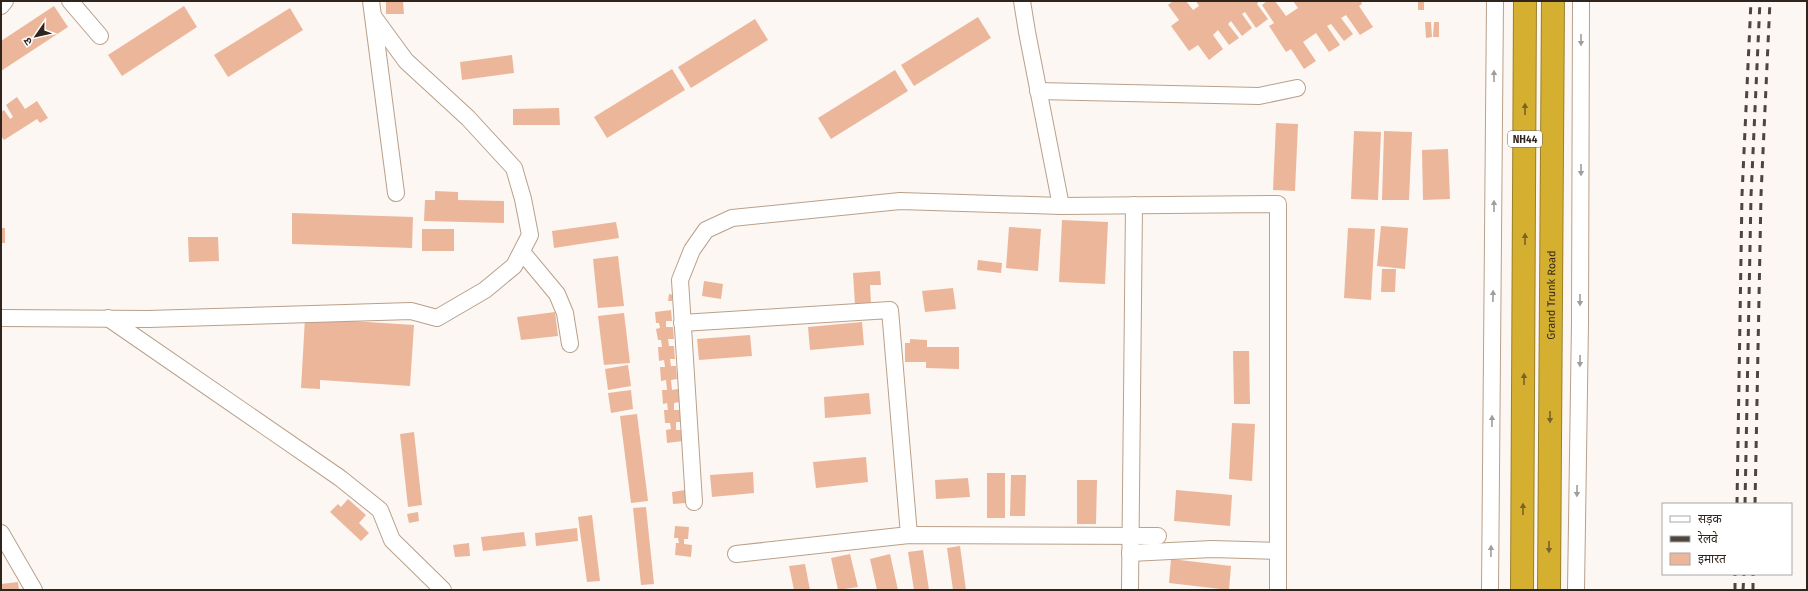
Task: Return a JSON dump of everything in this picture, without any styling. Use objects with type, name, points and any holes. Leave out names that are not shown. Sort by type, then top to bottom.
[{"type":"highway","name":"NH44","points":[[1522,590],[1525,1]]},
{"type":"highway","name":"Grand Trunk Road","points":[[1549,590],[1553,1]]},
{"type":"street","points":[[1,6],[5,1]]},
{"type":"street","points":[[70,1],[100,36]]},
{"type":"street","points":[[1022,1],[1061,206]]},
{"type":"street","points":[[1490,590],[1495,1]]},
{"type":"street","points":[[1576,590],[1580,322],[1581,1]]},
{"type":"street","points":[[372,9],[396,193]]},
{"type":"street","points":[[1,318],[108,318],[411,311],[437,318],[485,290],[514,266],[530,235],[523,199],[514,168],[468,118],[406,61],[372,9]]},
{"type":"street","points":[[1038,91],[1259,96],[1297,88]]},
{"type":"street","points":[[694,502],[680,280],[692,250],[706,230],[732,218],[900,201],[1061,206],[1278,204],[1278,590]]},
{"type":"street","points":[[1130,590],[1134,205]]},
{"type":"street","points":[[522,252],[558,294],[565,313],[570,344]]},
{"type":"street","points":[[682,323],[890,310],[909,535]]},
{"type":"street","points":[[108,318],[340,478],[380,510],[392,540],[443,590]]},
{"type":"street","points":[[1,533],[34,590]]},
{"type":"street","points":[[736,554],[909,535],[1158,536]]},
{"type":"street","points":[[1130,553],[1212,550],[1278,551]]},
{"type":"building","points":[[386,1],[403,1],[404,14],[386,14]]},
{"type":"building","points":[[1173,1],[1186,1],[1193,10],[1199,6],[1196,1],[1259,1],[1257,4],[1268,19],[1256,28],[1245,12],[1242,14],[1252,28],[1242,36],[1231,21],[1228,24],[1239,38],[1229,45],[1218,30],[1213,35],[1223,49],[1209,60],[1198,45],[1189,51],[1171,26],[1179,20],[1168,5]]},
{"type":"building","points":[[1267,1],[1275,1],[1286,16],[1298,8],[1293,1],[1361,1],[1362,4],[1359,6],[1373,27],[1360,35],[1346,15],[1341,18],[1353,34],[1344,41],[1331,24],[1327,26],[1340,45],[1329,52],[1316,33],[1303,42],[1316,61],[1304,69],[1291,49],[1286,52],[1269,26],[1274,23],[1262,5]]},
{"type":"building","points":[[1418,1],[1424,1],[1424,10],[1418,10]]},
{"type":"building","points":[[54,6],[68,27],[1,71],[1,41]]},
{"type":"building","points":[[184,6],[197,27],[122,76],[108,55]]},
{"type":"building","points":[[290,8],[303,30],[228,77],[214,55]]},
{"type":"building","points":[[978,17],[991,38],[914,86],[901,65]]},
{"type":"building","points":[[755,19],[768,40],[691,88],[678,67]]},
{"type":"building","points":[[1425,22],[1431,22],[1432,37],[1426,38]]},
{"type":"building","points":[[1434,22],[1439,22],[1439,37],[1433,37]]},
{"type":"building","points":[[512,55],[514,73],[462,80],[460,62]]},
{"type":"building","points":[[672,69],[685,90],[607,138],[594,117]]},
{"type":"building","points":[[895,70],[908,91],[831,139],[818,118]]},
{"type":"building","points":[[17,97],[25,109],[37,101],[48,118],[40,123],[37,119],[4,140],[1,136],[1,112],[4,110],[10,119],[13,117],[6,105]]},
{"type":"building","points":[[559,108],[560,125],[513,125],[513,109]]},
{"type":"building","points":[[1276,123],[1298,124],[1295,191],[1273,190]]},
{"type":"building","points":[[1354,131],[1381,132],[1378,200],[1351,199]]},
{"type":"building","points":[[1384,131],[1412,132],[1409,200],[1382,200]]},
{"type":"building","points":[[1448,149],[1450,199],[1423,200],[1422,150]]},
{"type":"building","points":[[435,191],[458,192],[458,200],[504,201],[504,223],[424,221],[425,200],[435,200]]},
{"type":"building","points":[[292,213],[413,217],[412,248],[292,244]]},
{"type":"building","points":[[1062,220],[1108,222],[1105,284],[1059,282]]},
{"type":"building","points":[[616,222],[619,238],[554,248],[552,231]]},
{"type":"building","points":[[1381,226],[1408,228],[1405,269],[1377,266]]},
{"type":"building","points":[[1009,227],[1041,229],[1038,271],[1006,268]]},
{"type":"building","points":[[1,228],[5,228],[5,243],[1,243]]},
{"type":"building","points":[[1348,228],[1375,229],[1371,300],[1344,298]]},
{"type":"building","points":[[422,229],[454,229],[454,251],[422,251]]},
{"type":"building","points":[[188,237],[218,237],[219,261],[189,262]]},
{"type":"building","points":[[618,256],[624,306],[598,308],[593,259]]},
{"type":"building","points":[[978,260],[1002,263],[1001,273],[977,270]]},
{"type":"building","points":[[1382,269],[1396,269],[1395,292],[1381,292]]},
{"type":"building","points":[[880,271],[881,285],[870,285],[871,304],[855,305],[853,273]]},
{"type":"building","points":[[704,281],[723,284],[721,299],[702,296]]},
{"type":"building","points":[[953,288],[956,309],[925,312],[922,291]]},
{"type":"building","points":[[669,294],[673,295],[672,301],[668,301]]},
{"type":"building","points":[[671,310],[672,321],[666,321],[666,327],[673,327],[674,339],[668,339],[669,346],[674,346],[675,359],[670,359],[671,366],[676,366],[677,379],[671,380],[672,390],[678,389],[680,402],[674,403],[674,410],[680,410],[682,422],[676,422],[676,430],[682,430],[683,441],[667,443],[666,430],[671,429],[670,423],[665,423],[664,410],[668,410],[667,403],[663,404],[662,390],[667,390],[666,380],[661,381],[660,367],[665,367],[664,360],[659,361],[658,347],[662,347],[661,340],[658,340],[656,329],[660,328],[659,323],[656,323],[655,312]]},
{"type":"building","points":[[555,312],[558,336],[521,340],[517,317]]},
{"type":"building","points":[[624,313],[630,363],[604,365],[598,316]]},
{"type":"building","points":[[305,318],[414,325],[410,386],[320,380],[320,389],[301,388]]},
{"type":"building","points":[[862,322],[864,345],[810,350],[808,327]]},
{"type":"building","points":[[750,335],[752,356],[699,360],[697,339]]},
{"type":"building","points":[[910,339],[927,340],[927,347],[959,347],[959,369],[926,368],[926,362],[905,362],[905,343],[910,343]]},
{"type":"building","points":[[1233,351],[1249,351],[1250,404],[1234,404]]},
{"type":"building","points":[[628,365],[631,386],[608,390],[605,369]]},
{"type":"building","points":[[631,390],[633,409],[611,413],[608,393]]},
{"type":"building","points":[[869,393],[871,414],[825,418],[824,397]]},
{"type":"building","points":[[637,414],[648,501],[631,503],[620,416]]},
{"type":"building","points":[[1232,423],[1255,424],[1252,481],[1229,479]]},
{"type":"building","points":[[414,432],[422,505],[408,507],[400,434]]},
{"type":"building","points":[[866,457],[868,482],[816,488],[813,462]]},
{"type":"building","points":[[753,472],[754,493],[712,497],[710,475]]},
{"type":"building","points":[[987,473],[1005,473],[1005,518],[987,518]]},
{"type":"building","points":[[1011,475],[1026,475],[1025,516],[1010,516]]},
{"type":"building","points":[[968,478],[970,497],[936,499],[935,480]]},
{"type":"building","points":[[1077,480],[1097,480],[1096,524],[1077,524]]},
{"type":"building","points":[[685,490],[686,503],[673,504],[672,492]]},
{"type":"building","points":[[1176,490],[1232,495],[1230,526],[1174,521]]},
{"type":"building","points":[[348,499],[366,515],[359,523],[369,533],[361,541],[330,512],[338,504],[341,507]]},
{"type":"building","points":[[646,507],[654,584],[641,585],[633,508]]},
{"type":"building","points":[[418,512],[419,521],[409,523],[407,514]]},
{"type":"building","points":[[592,515],[600,581],[587,582],[578,517]]},
{"type":"building","points":[[675,526],[689,527],[688,539],[684,539],[684,544],[692,545],[691,557],[675,555],[676,543],[679,543],[678,538],[674,538]]},
{"type":"building","points":[[577,528],[578,541],[536,546],[535,533]]},
{"type":"building","points":[[524,532],[526,546],[483,551],[481,537]]},
{"type":"building","points":[[469,543],[470,556],[455,557],[453,545]]},
{"type":"building","points":[[960,546],[966,590],[953,590],[947,548]]},
{"type":"building","points":[[923,550],[929,590],[914,590],[908,552]]},
{"type":"building","points":[[850,554],[858,587],[838,590],[831,558]]},
{"type":"building","points":[[890,554],[898,590],[877,590],[870,559]]},
{"type":"building","points":[[1171,559],[1231,566],[1229,590],[1169,583]]},
{"type":"building","points":[[805,564],[810,590],[794,590],[789,566]]},
{"type":"building","points":[[18,582],[19,590],[1,590],[1,584]]},
{"type":"railway","points":[[1737,503],[1742,195],[1751,1]]},
{"type":"railway","points":[[1745,503],[1751,196],[1760,1]]},
{"type":"railway","points":[[1755,503],[1761,195],[1770,1]]},
{"type":"railway","points":[[1735,575],[1735,590]]},
{"type":"railway","points":[[1743,590],[1744,575]]},
{"type":"railway","points":[[1753,575],[1753,590]]}]
